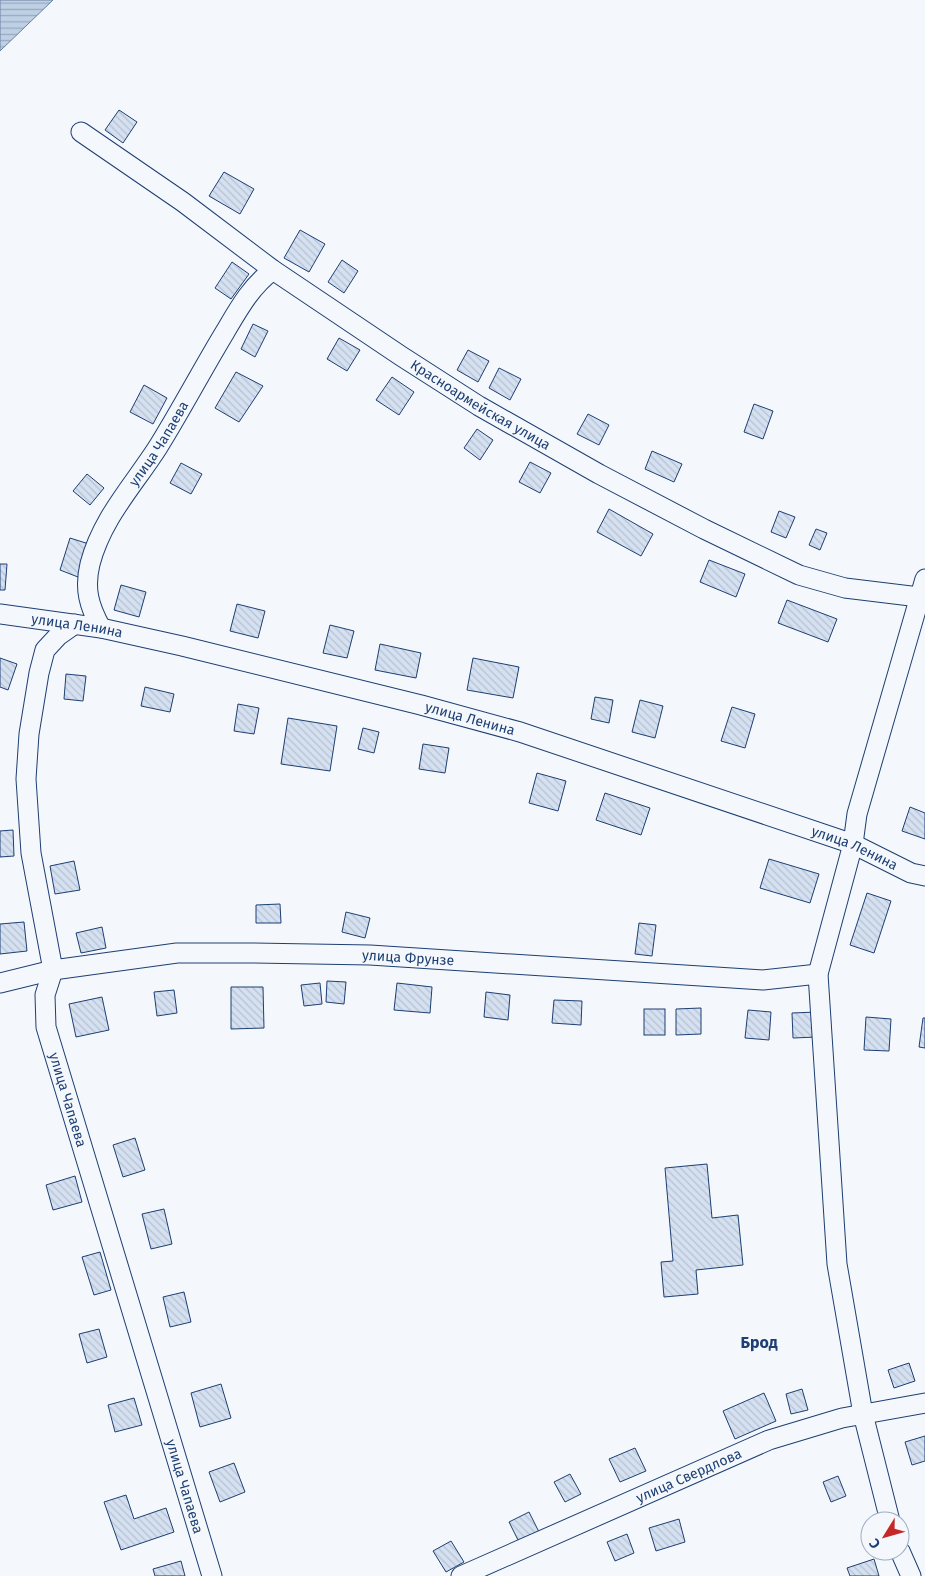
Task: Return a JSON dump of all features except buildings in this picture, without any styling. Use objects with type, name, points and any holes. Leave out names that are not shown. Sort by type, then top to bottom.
[{"type":"street","name":"Красноармейская улица","points":[[81,132],[183,202],[273,270],[479,406],[599,474],[704,530],[799,575],[822,583],[872,592],[922,588]]},
{"type":"street","name":"улица Чапаева","points":[[101,628],[90,609],[86,589],[90,565],[101,531],[158,446],[241,306],[260,279],[273,270]]},
{"type":"street","points":[[887,1511],[863,1414],[837,1264],[818,974],[853,844],[857,814],[896,684],[922,588]]},
{"type":"street","name":"улица Ленина","points":[[0,614],[101,628],[320,680],[520,732],[853,844],[911,872],[925,876]]},
{"type":"street","name":"улица Чапаева","points":[[75,624],[58,636],[45,650],[39,673],[30,734],[26,779],[31,853],[53,970],[45,996],[46,1027],[212,1576]]},
{"type":"street","name":"улица Фрунзе","points":[[0,983],[53,970],[177,953],[252,952],[370,955],[764,980],[818,974]]},
{"type":"street","name":"улица Свердлова","points":[[461,1576],[770,1440],[842,1418],[925,1402]]},
{"type":"street","points":[[904,1561],[911,1576]]},
{"type":"water","points":[[0,0],[53,0],[0,51]]},
{"type":"district","name":"Брод","points":[[759,1342]]}]
